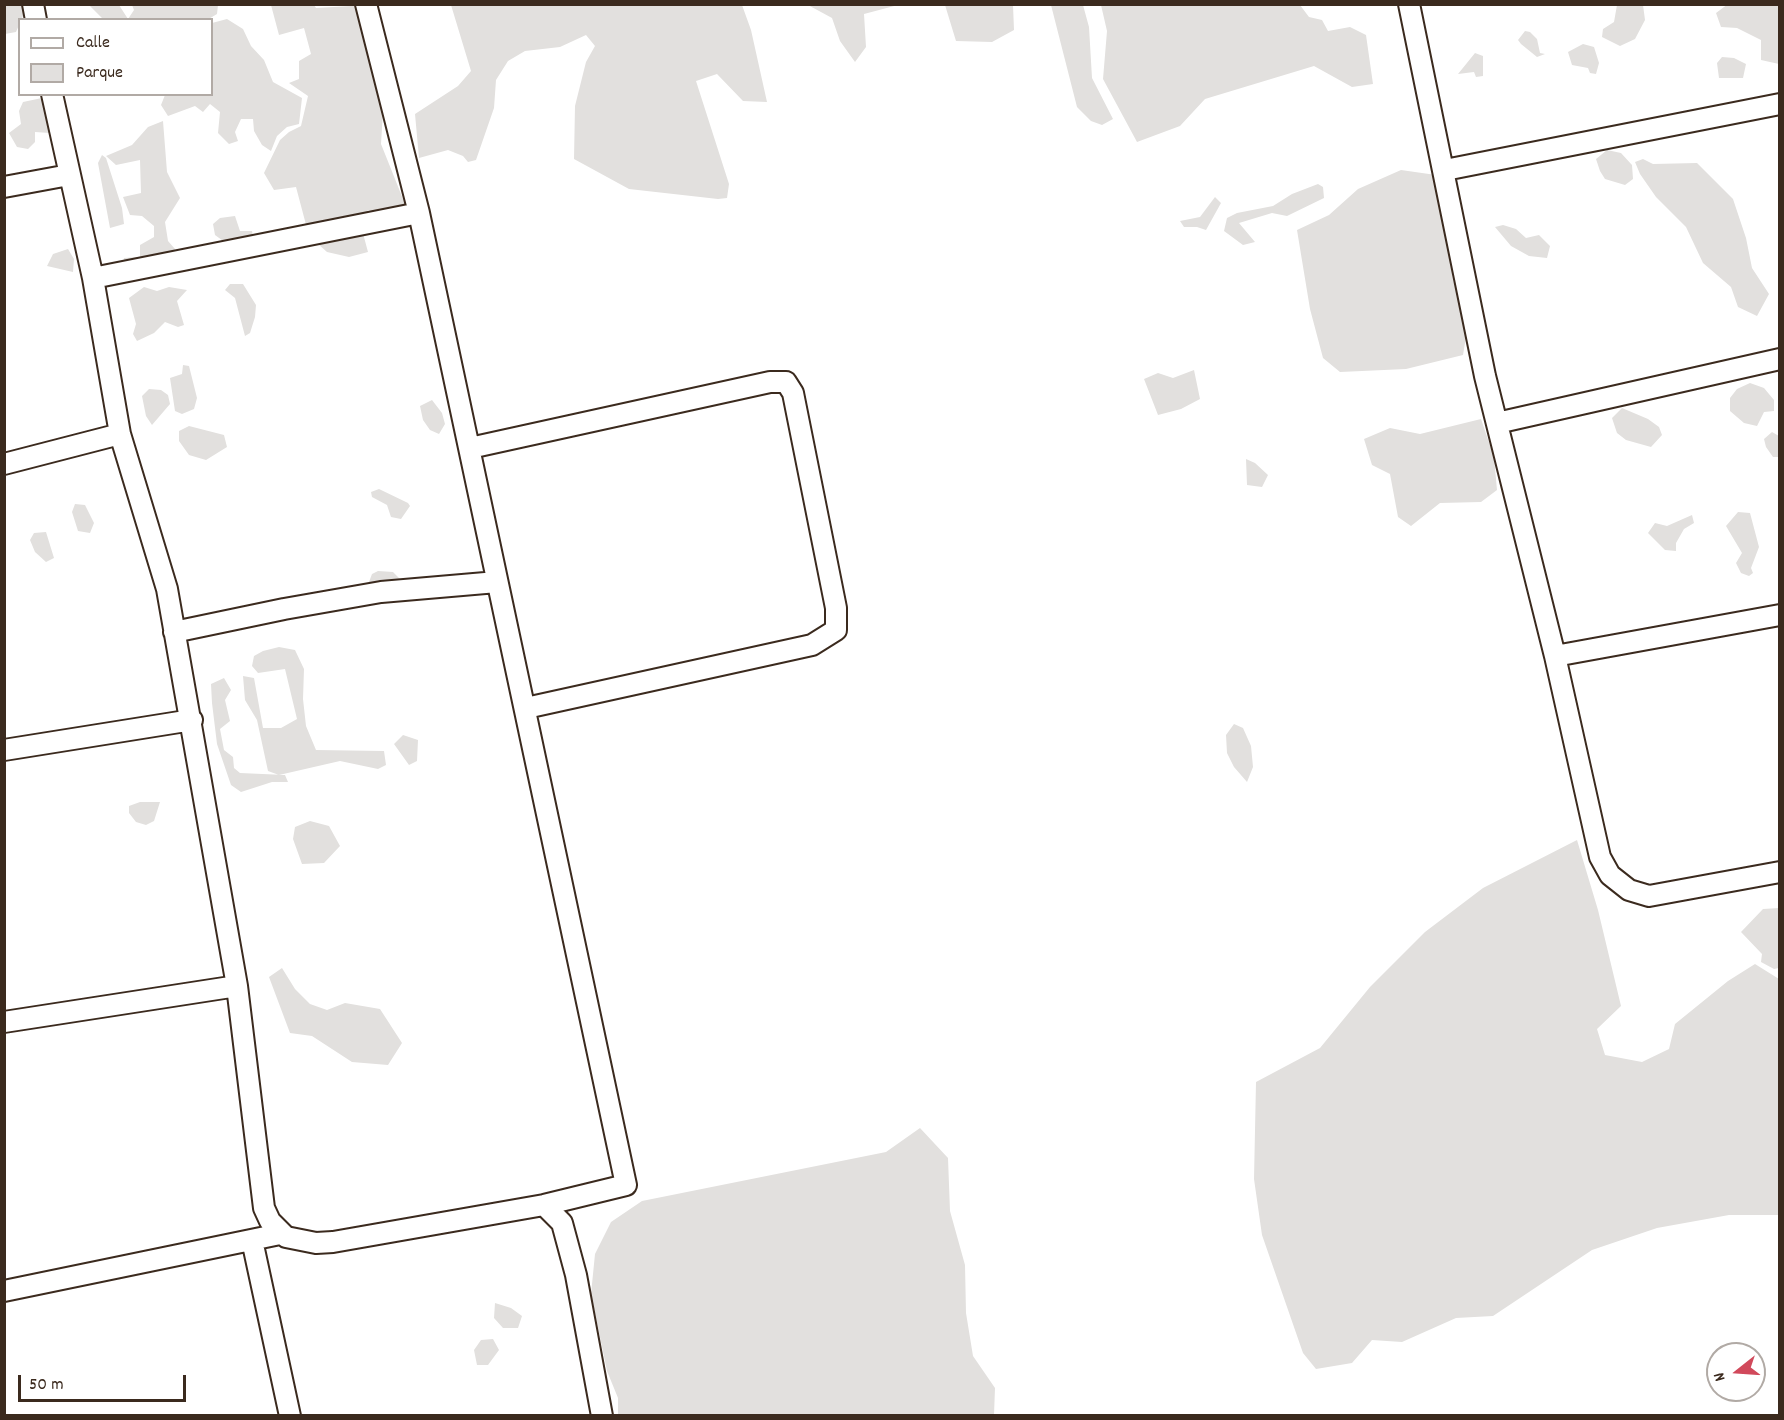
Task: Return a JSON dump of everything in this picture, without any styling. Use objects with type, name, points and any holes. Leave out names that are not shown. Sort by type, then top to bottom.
[{"type":"street","points":[[4,1292],[280,1234],[306,1241],[333,1242],[544,1205],[626,1185],[419,213],[366,4]]},
{"type":"street","points":[[1409,4],[1497,423],[1555,656],[1594,842],[1610,875],[1629,890],[1649,896],[1779,872]]},
{"type":"street","points":[[52,96],[93,278],[120,434],[167,589],[192,720],[237,986],[264,1209],[280,1234]]},
{"type":"street","points":[[1444,170],[1779,104]]},
{"type":"street","points":[[4,187],[69,175]]},
{"type":"street","points":[[93,278],[419,213]]},
{"type":"street","points":[[1497,423],[1779,359]]},
{"type":"street","points":[[470,448],[770,382],[786,382],[793,393],[836,608],[836,630],[812,645],[526,708]]},
{"type":"street","points":[[4,464],[120,434]]},
{"type":"street","points":[[174,632],[381,592],[497,582]]},
{"type":"street","points":[[1555,656],[1779,615]]},
{"type":"street","points":[[4,750],[192,720]]},
{"type":"street","points":[[4,1022],[237,986]]},
{"type":"street","points":[[544,1205],[557,1217],[565,1233],[576,1275],[602,1416]]},
{"type":"street","points":[[252,1240],[290,1416]]},
{"type":"green space","points":[[1728,4],[1779,5],[1779,64],[1761,60],[1761,40],[1737,28],[1721,27],[1716,13]]},
{"type":"green space","points":[[5,5],[24,5],[25,11],[22,18],[18,18],[16,32],[5,34]]},
{"type":"green space","points":[[89,5],[119,5],[127,18],[102,18]]},
{"type":"green space","points":[[132,5],[218,5],[217,14],[210,18],[129,18],[134,10]]},
{"type":"green space","points":[[271,5],[314,5],[316,8],[369,5],[384,95],[381,144],[407,209],[384,217],[368,210],[361,226],[368,252],[349,257],[327,252],[309,236],[296,187],[274,190],[264,173],[280,140],[301,126],[308,96],[289,83],[299,79],[299,61],[311,54],[304,28],[279,35]]},
{"type":"green space","points":[[451,5],[742,5],[751,30],[767,102],[743,101],[717,74],[696,81],[729,184],[727,198],[718,199],[629,189],[574,159],[575,106],[586,62],[595,46],[586,35],[560,47],[525,51],[508,61],[496,80],[494,108],[476,160],[468,162],[463,156],[448,150],[419,158],[415,114],[458,86],[471,71]]},
{"type":"green space","points":[[808,5],[898,5],[864,14],[866,47],[855,62],[840,41],[832,18]]},
{"type":"green space","points":[[945,5],[1013,5],[1014,30],[992,42],[956,41]]},
{"type":"green space","points":[[1051,5],[1083,5],[1089,27],[1092,78],[1113,119],[1102,125],[1091,121],[1077,107]]},
{"type":"green space","points":[[1101,5],[1300,5],[1309,17],[1322,20],[1328,31],[1350,27],[1366,35],[1373,84],[1352,87],[1314,66],[1205,99],[1180,126],[1137,142],[1103,79],[1107,31]]},
{"type":"green space","points":[[1617,5],[1643,5],[1645,20],[1635,39],[1620,46],[1602,37],[1603,29],[1614,22]]},
{"type":"green space","points":[[227,19],[243,29],[251,46],[264,60],[273,82],[302,98],[299,124],[287,127],[277,136],[271,151],[262,145],[254,131],[253,119],[241,119],[235,132],[238,141],[229,144],[218,133],[220,112],[210,104],[203,112],[195,106],[168,116],[161,105],[165,96],[213,96],[213,23]]},
{"type":"green space","points":[[1525,31],[1530,32],[1537,39],[1540,53],[1545,54],[1537,57],[1521,44],[1518,40]]},
{"type":"green space","points":[[1583,44],[1594,47],[1599,63],[1596,74],[1590,73],[1588,68],[1572,65],[1568,52]]},
{"type":"green space","points":[[1475,53],[1483,56],[1483,76],[1476,77],[1474,72],[1458,74]]},
{"type":"green space","points":[[1722,57],[1734,58],[1746,64],[1743,78],[1719,78],[1717,63]]},
{"type":"green space","points":[[42,98],[60,108],[63,117],[50,133],[35,132],[35,142],[28,149],[17,147],[9,133],[21,124],[19,111],[23,102]]},
{"type":"green space","points":[[163,121],[167,172],[180,198],[165,222],[168,241],[175,249],[170,264],[123,264],[124,258],[140,257],[140,245],[154,237],[154,226],[142,216],[130,215],[123,197],[141,193],[140,160],[116,165],[106,156],[132,145],[148,127]]},
{"type":"green space","points":[[1607,150],[1621,153],[1632,165],[1633,179],[1625,185],[1605,179],[1600,171],[1596,159]]},
{"type":"green space","points":[[102,155],[106,158],[122,208],[124,224],[110,228],[98,163]]},
{"type":"green space","points":[[1643,159],[1653,164],[1697,163],[1733,199],[1746,238],[1752,268],[1769,294],[1757,316],[1738,307],[1731,287],[1703,263],[1686,227],[1656,197],[1640,174],[1635,162]]},
{"type":"green space","points":[[1401,170],[1436,175],[1445,214],[1453,280],[1468,325],[1463,355],[1406,369],[1340,372],[1323,358],[1310,309],[1297,230],[1329,215],[1358,189]]},
{"type":"green space","points":[[1318,184],[1323,187],[1324,198],[1287,216],[1272,213],[1239,223],[1255,242],[1243,245],[1224,231],[1227,218],[1237,213],[1273,206],[1292,194]]},
{"type":"green space","points":[[1215,197],[1221,203],[1206,230],[1184,227],[1180,221],[1200,217]]},
{"type":"green space","points":[[235,216],[240,231],[252,231],[255,246],[230,246],[215,235],[213,224],[220,218]]},
{"type":"green space","points":[[1503,225],[1516,229],[1526,238],[1539,235],[1550,246],[1547,258],[1529,256],[1511,246],[1495,227]]},
{"type":"green space","points":[[68,249],[74,259],[73,272],[47,266],[53,254]]},
{"type":"green space","points":[[230,284],[243,284],[256,305],[250,333],[245,336],[235,298],[225,290]]},
{"type":"green space","points":[[144,287],[157,291],[169,287],[187,290],[177,301],[184,325],[178,327],[165,322],[154,333],[137,341],[133,334],[136,324],[129,298]]},
{"type":"green space","points":[[183,365],[189,366],[197,398],[194,409],[182,414],[175,411],[170,378],[182,374]]},
{"type":"green space","points":[[1194,370],[1200,399],[1181,409],[1158,415],[1144,379],[1158,373],[1173,378]]},
{"type":"green space","points":[[1750,383],[1764,388],[1774,400],[1774,411],[1764,412],[1757,426],[1744,423],[1730,411],[1730,398],[1737,389]]},
{"type":"green space","points":[[149,389],[161,390],[168,395],[170,404],[152,425],[146,416],[142,396]]},
{"type":"green space","points":[[432,400],[442,413],[445,424],[439,434],[430,430],[423,420],[420,406]]},
{"type":"green space","points":[[1622,408],[1648,419],[1659,427],[1662,435],[1651,447],[1626,440],[1617,433],[1612,418]]},
{"type":"green space","points":[[1481,419],[1494,457],[1497,490],[1481,502],[1440,503],[1411,526],[1398,517],[1390,474],[1372,465],[1364,439],[1390,428],[1420,434]]},
{"type":"green space","points":[[189,426],[224,435],[227,447],[206,460],[189,455],[179,441],[179,431]]},
{"type":"green space","points":[[1772,432],[1779,436],[1779,457],[1773,457],[1766,447],[1764,439]]},
{"type":"green space","points":[[1246,459],[1255,463],[1268,475],[1262,487],[1247,485]]},
{"type":"green space","points":[[379,489],[408,503],[410,506],[401,519],[391,517],[387,505],[372,497],[371,492]]},
{"type":"green space","points":[[75,504],[85,505],[94,523],[90,533],[78,531],[72,512]]},
{"type":"green space","points":[[1738,512],[1750,513],[1759,547],[1751,568],[1753,573],[1749,576],[1741,573],[1736,563],[1742,553],[1726,526]]},
{"type":"green space","points":[[1692,515],[1694,523],[1684,529],[1676,543],[1676,551],[1665,550],[1648,533],[1655,523],[1667,526]]},
{"type":"green space","points":[[46,532],[54,558],[46,562],[35,552],[30,540],[34,533]]},
{"type":"green space","points":[[378,571],[393,572],[405,584],[366,590],[372,574]]},
{"type":"green space","points":[[279,647],[295,650],[304,669],[303,699],[306,726],[316,750],[384,751],[386,765],[378,769],[340,761],[279,775],[268,771],[257,720],[245,700],[243,676],[254,678],[263,728],[281,728],[297,719],[285,669],[258,673],[252,666],[254,656]]},
{"type":"green space","points":[[224,678],[231,690],[225,700],[230,721],[220,729],[224,750],[233,757],[234,768],[240,773],[285,775],[288,782],[272,782],[241,792],[231,785],[217,744],[212,703],[211,684]]},
{"type":"green space","points":[[1234,724],[1243,728],[1251,746],[1253,767],[1247,782],[1234,767],[1227,753],[1226,735]]},
{"type":"green space","points":[[403,735],[418,740],[417,761],[409,765],[394,744]]},
{"type":"green space","points":[[140,802],[160,802],[154,821],[146,825],[136,822],[129,813],[129,806]]},
{"type":"green space","points":[[310,821],[329,826],[340,846],[324,863],[302,864],[293,839],[295,827]]},
{"type":"green space","points":[[1577,840],[1598,910],[1621,1006],[1597,1029],[1605,1055],[1642,1062],[1669,1049],[1675,1024],[1728,981],[1755,964],[1779,979],[1779,1215],[1729,1215],[1657,1228],[1592,1250],[1493,1316],[1456,1318],[1402,1342],[1372,1340],[1352,1363],[1316,1369],[1303,1353],[1262,1235],[1254,1179],[1256,1082],[1320,1048],[1370,987],[1425,932],[1483,888]]},
{"type":"green space","points":[[1779,908],[1779,968],[1774,969],[1761,962],[1762,954],[1741,932],[1763,909]]},
{"type":"green space","points":[[282,968],[295,989],[310,1004],[327,1010],[345,1003],[380,1009],[402,1043],[388,1065],[352,1062],[312,1036],[290,1033],[269,977]]},
{"type":"green space","points":[[920,1128],[948,1158],[950,1211],[965,1265],[966,1313],[973,1356],[995,1388],[994,1415],[618,1415],[618,1398],[607,1371],[591,1294],[595,1254],[611,1222],[642,1201],[886,1152]]},
{"type":"green space","points":[[495,1303],[511,1308],[522,1316],[518,1328],[503,1328],[494,1318]]},
{"type":"green space","points":[[493,1339],[499,1350],[488,1365],[477,1365],[474,1350],[481,1340]]}]
